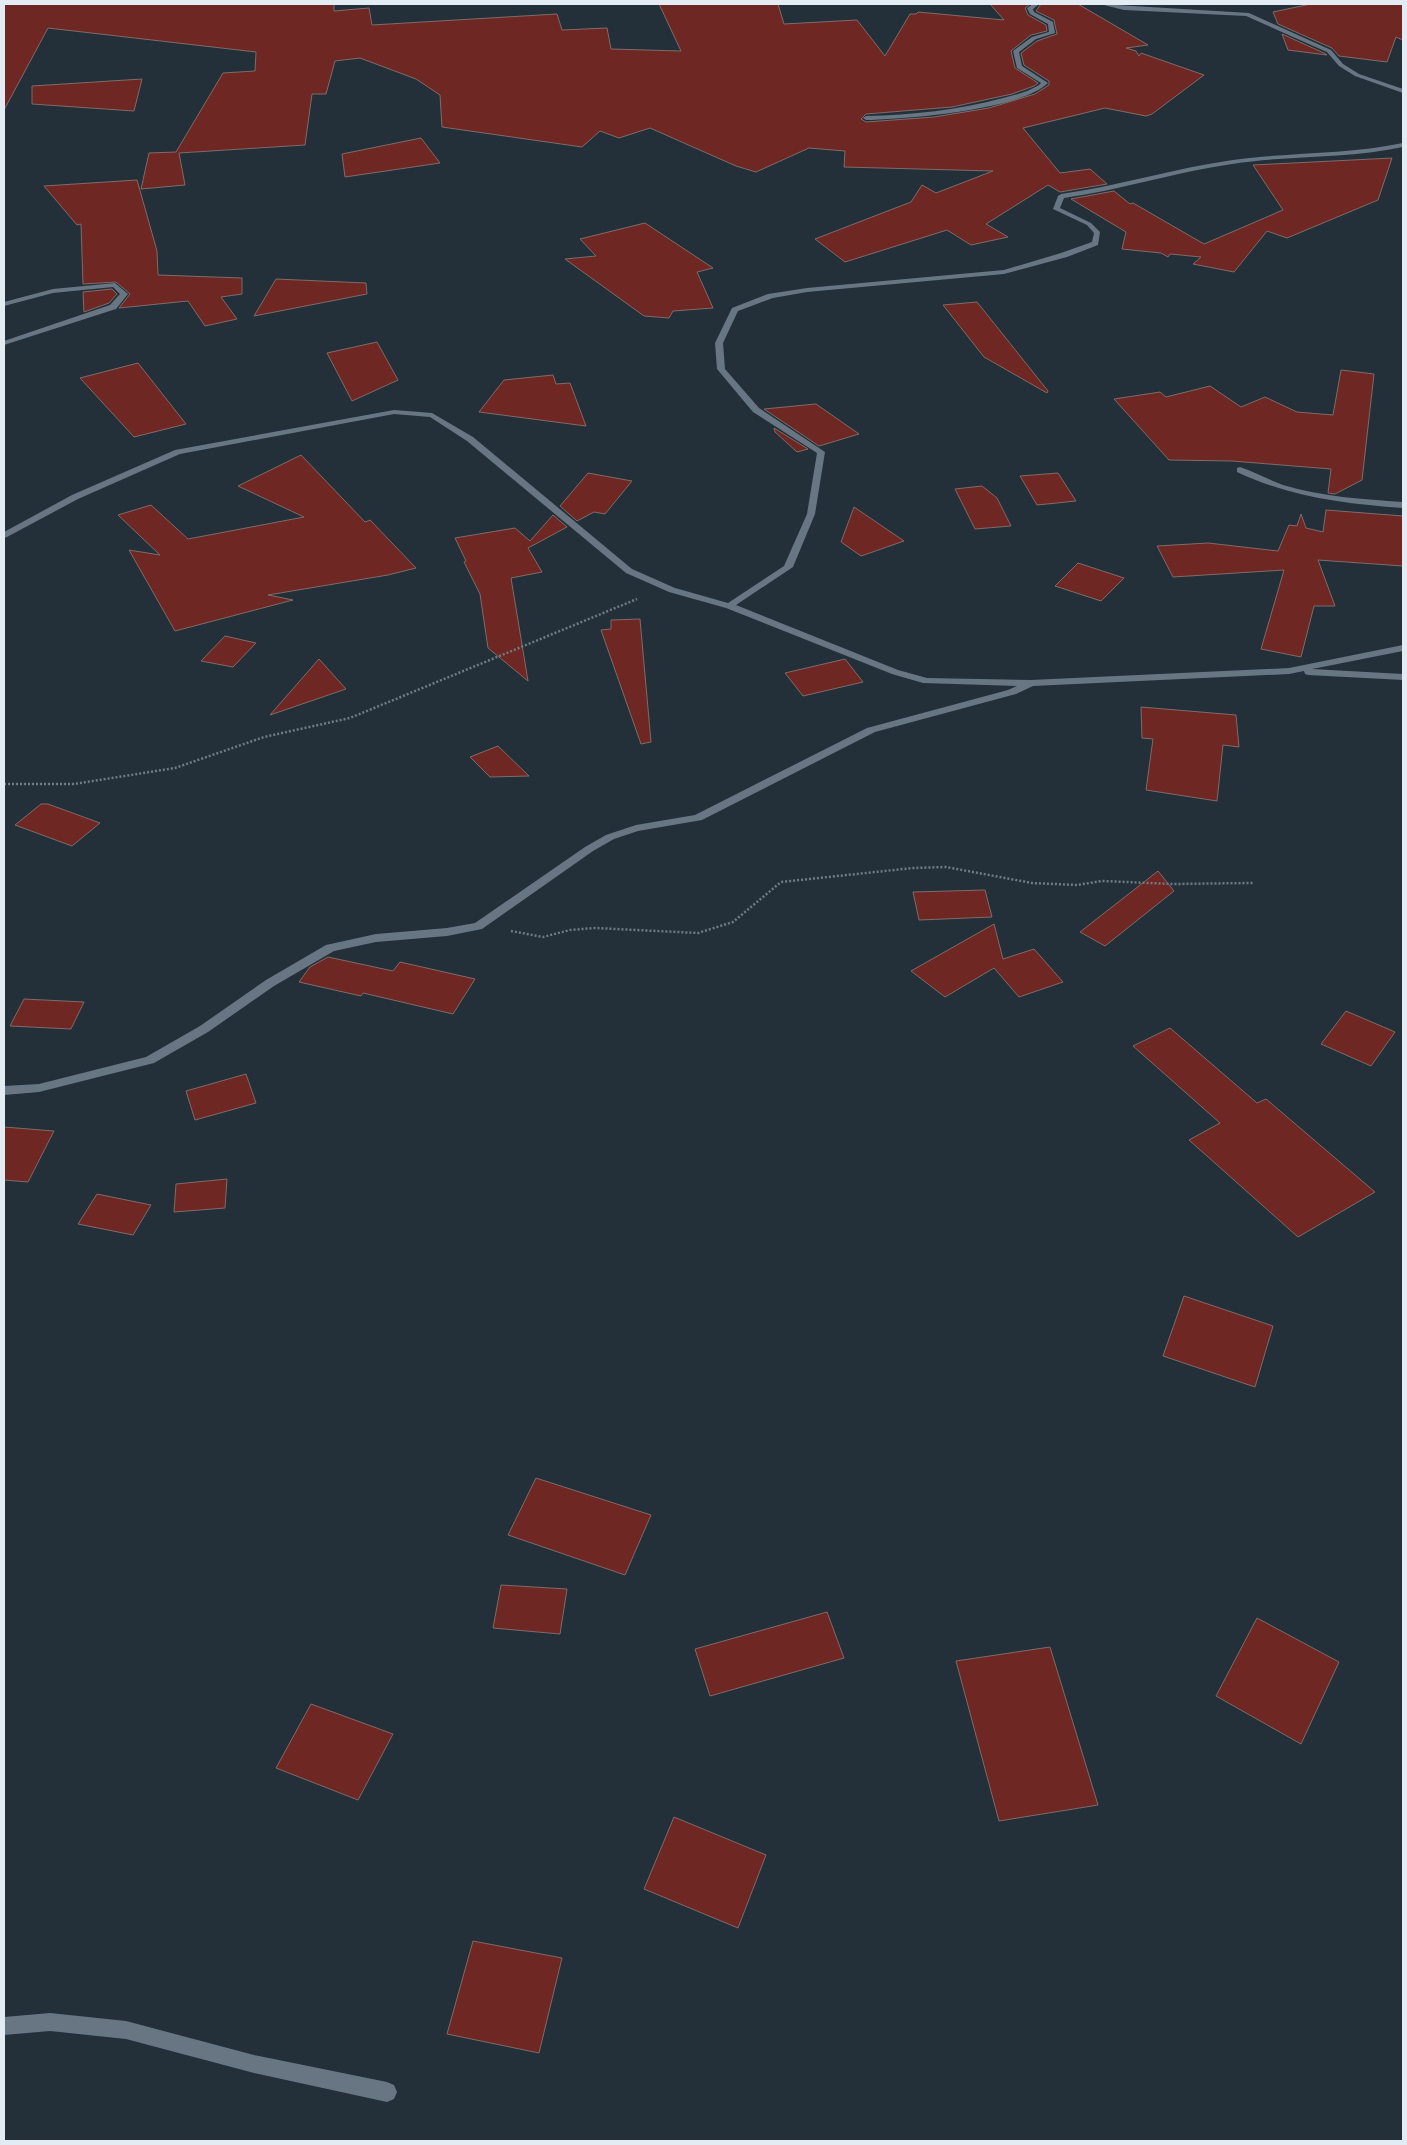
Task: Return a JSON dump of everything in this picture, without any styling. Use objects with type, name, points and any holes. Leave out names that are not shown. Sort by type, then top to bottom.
[{"type":"street","points":[[866,118],[902,117],[948,112],[990,104],[1038,89],[1045,83],[1019,67],[1016,51],[1034,38],[1052,33],[1051,23],[1032,13],[1030,8],[1036,4]]},
{"type":"street","points":[[1103,4],[1124,8],[1247,14],[1329,51],[1341,65],[1357,75],[1403,91]]},
{"type":"street","points":[[729,606],[788,567],[811,514],[821,452],[756,410],[721,370],[719,343],[735,310],[771,296],[807,290],[1004,272],[1064,255],[1095,243],[1098,233],[1056,208],[1061,196],[1089,193],[1229,162],[1280,156],[1363,151],[1403,145]]},
{"type":"street","points":[[4,304],[53,291],[115,285],[124,294],[114,307],[4,343]]},
{"type":"street","points":[[4,535],[75,497],[178,452],[394,412],[432,415],[470,439],[628,571],[672,590],[729,606],[895,672],[927,681],[1031,683],[1289,671],[1403,677]]},
{"type":"street","points":[[1240,470],[1265,483],[1330,499],[1403,505]]},
{"type":"street","points":[[1289,671],[1403,648]]},
{"type":"street","points":[[4,1091],[39,1088],[150,1060],[204,1029],[270,983],[330,948],[376,938],[447,932],[478,926],[589,849],[610,837],[636,828],[698,818],[870,730],[1012,692],[1031,683]]},
{"type":"street","points":[[4,2026],[50,2022],[126,2030],[254,2064],[387,2092]]},
{"type":"path","points":[[4,784],[74,784],[175,768],[264,737],[350,718],[635,600],[672,590]]},
{"type":"path","points":[[478,926],[543,937],[570,930],[595,928],[698,933],[733,922],[781,882],[814,877],[846,876],[921,868],[946,867],[1032,882],[1077,885],[1102,881],[1172,884],[1253,883]]},
{"type":"building","points":[[4,4],[334,4],[334,11],[369,8],[372,25],[557,14],[562,30],[607,28],[611,49],[681,51],[659,4],[778,4],[784,24],[857,20],[885,56],[910,14],[918,12],[1004,20],[990,4],[1030,4],[1025,8],[1028,15],[1046,25],[1047,31],[1031,35],[1011,51],[1015,68],[1038,83],[1034,86],[1012,94],[952,107],[866,114],[861,119],[866,122],[934,117],[989,108],[1035,94],[1049,85],[1049,81],[1024,65],[1021,53],[1037,41],[1057,34],[1054,20],[1036,11],[1041,4],[1078,4],[1148,45],[1126,48],[1136,51],[1139,56],[1141,53],[1204,75],[1152,114],[1146,116],[1105,108],[1023,128],[1060,173],[1090,169],[1107,184],[1060,192],[1048,185],[986,224],[1008,237],[971,245],[947,230],[845,262],[815,239],[911,202],[922,185],[936,193],[993,171],[844,167],[845,151],[809,148],[756,172],[736,166],[650,128],[619,138],[600,131],[582,147],[442,127],[440,95],[416,79],[360,58],[335,61],[326,94],[312,94],[305,145],[179,153],[185,185],[141,189],[149,153],[176,152],[223,73],[255,71],[256,52],[48,28],[4,110]]},
{"type":"building","points":[[1311,4],[1403,4],[1403,40],[1396,37],[1387,62],[1339,56],[1332,48],[1278,24],[1273,12]]},
{"type":"building","points":[[1282,34],[1326,54],[1327,55],[1288,50]]},
{"type":"building","points":[[142,79],[134,111],[32,104],[32,86]]},
{"type":"building","points":[[421,138],[440,163],[345,177],[342,154]]},
{"type":"building","points":[[1392,158],[1378,200],[1287,238],[1267,231],[1234,272],[1193,264],[1201,257],[1170,254],[1168,257],[1161,253],[1122,249],[1126,232],[1071,199],[1114,191],[1130,204],[1133,203],[1204,244],[1283,210],[1253,165]]},
{"type":"building","points":[[137,180],[157,251],[158,275],[242,278],[242,294],[221,297],[237,319],[205,326],[188,301],[119,308],[130,294],[116,282],[83,284],[81,224],[77,225],[44,186]]},
{"type":"building","points":[[645,223],[713,268],[697,272],[713,308],[673,311],[669,318],[644,316],[565,259],[596,256],[580,239]]},
{"type":"building","points":[[276,279],[366,283],[367,294],[254,316]]},
{"type":"building","points":[[112,289],[117,294],[109,303],[84,312],[83,292]]},
{"type":"building","points":[[977,302],[1048,391],[1047,393],[984,357],[943,305]]},
{"type":"building","points":[[377,342],[398,380],[352,401],[327,353]]},
{"type":"building","points":[[138,363],[186,424],[134,437],[80,378]]},
{"type":"building","points":[[1341,370],[1374,374],[1362,480],[1335,494],[1328,493],[1331,469],[1232,461],[1169,460],[1114,399],[1160,392],[1166,397],[1210,386],[1241,407],[1265,397],[1297,412],[1333,415]]},
{"type":"building","points":[[553,375],[556,384],[570,383],[586,426],[479,412],[504,380]]},
{"type":"building","points":[[816,404],[859,434],[819,446],[764,409]]},
{"type":"building","points":[[774,428],[808,449],[797,452],[775,432]]},
{"type":"building","points":[[301,455],[365,522],[370,520],[416,568],[388,575],[268,595],[293,600],[175,631],[129,550],[160,555],[118,515],[151,505],[188,539],[304,517],[238,486]]},
{"type":"building","points":[[588,473],[632,481],[605,514],[594,512],[577,521],[560,506]]},
{"type":"building","points":[[1058,473],[1076,501],[1037,505],[1020,476]]},
{"type":"building","points":[[982,486],[997,498],[1011,526],[975,529],[955,489]]},
{"type":"building","points":[[854,507],[904,541],[861,556],[841,542]]},
{"type":"building","points":[[1326,510],[1403,516],[1403,566],[1318,560],[1335,606],[1314,606],[1301,657],[1261,649],[1284,570],[1173,577],[1157,546],[1208,543],[1278,551],[1289,525],[1297,526],[1301,514],[1306,528],[1323,532]]},
{"type":"building","points":[[553,515],[567,527],[528,548],[542,572],[511,578],[528,681],[488,648],[480,594],[464,562],[466,561],[455,538],[515,528],[530,541]]},
{"type":"building","points":[[1078,563],[1124,578],[1101,601],[1055,586]]},
{"type":"building","points":[[640,619],[651,742],[641,744],[601,630],[611,629],[611,620]]},
{"type":"building","points":[[225,636],[256,643],[233,667],[201,661]]},
{"type":"building","points":[[319,659],[346,689],[270,715]]},
{"type":"building","points":[[845,659],[863,682],[803,696],[785,673]]},
{"type":"building","points":[[1141,707],[1236,715],[1239,747],[1223,745],[1217,801],[1146,790],[1153,739],[1142,738]]},
{"type":"building","points":[[498,746],[529,776],[490,777],[470,757]]},
{"type":"building","points":[[41,804],[48,804],[100,823],[72,846],[15,825]]},
{"type":"building","points":[[1158,871],[1174,891],[1105,946],[1080,932]]},
{"type":"building","points":[[985,890],[992,917],[919,920],[913,892]]},
{"type":"building","points":[[994,924],[1003,959],[1034,949],[1063,982],[1019,997],[994,968],[945,997],[911,971]]},
{"type":"building","points":[[328,957],[393,971],[400,962],[475,979],[453,1014],[363,993],[361,996],[299,982],[310,967]]},
{"type":"building","points":[[24,999],[84,1002],[71,1029],[10,1026]]},
{"type":"building","points":[[1346,1011],[1395,1032],[1371,1066],[1321,1044]]},
{"type":"building","points":[[1170,1028],[1257,1103],[1266,1099],[1375,1192],[1298,1237],[1189,1140],[1220,1123],[1133,1046]]},
{"type":"building","points":[[246,1074],[256,1103],[195,1120],[186,1091]]},
{"type":"building","points":[[4,1127],[54,1131],[28,1182],[4,1180]]},
{"type":"building","points":[[227,1179],[225,1208],[174,1212],[176,1184]]},
{"type":"building","points":[[97,1194],[151,1205],[133,1235],[78,1224]]},
{"type":"building","points":[[1184,1296],[1273,1326],[1255,1387],[1163,1356]]},
{"type":"building","points":[[536,1478],[651,1515],[625,1575],[508,1535]]},
{"type":"building","points":[[501,1585],[567,1589],[560,1634],[493,1628]]},
{"type":"building","points":[[827,1612],[844,1658],[710,1696],[695,1649]]},
{"type":"building","points":[[1257,1618],[1339,1662],[1301,1744],[1216,1696]]},
{"type":"building","points":[[1050,1647],[1098,1805],[999,1821],[956,1661]]},
{"type":"building","points":[[311,1704],[393,1734],[358,1800],[276,1768]]},
{"type":"building","points":[[674,1817],[766,1855],[738,1928],[644,1889]]},
{"type":"building","points":[[473,1941],[562,1958],[539,2053],[447,2034]]}]
